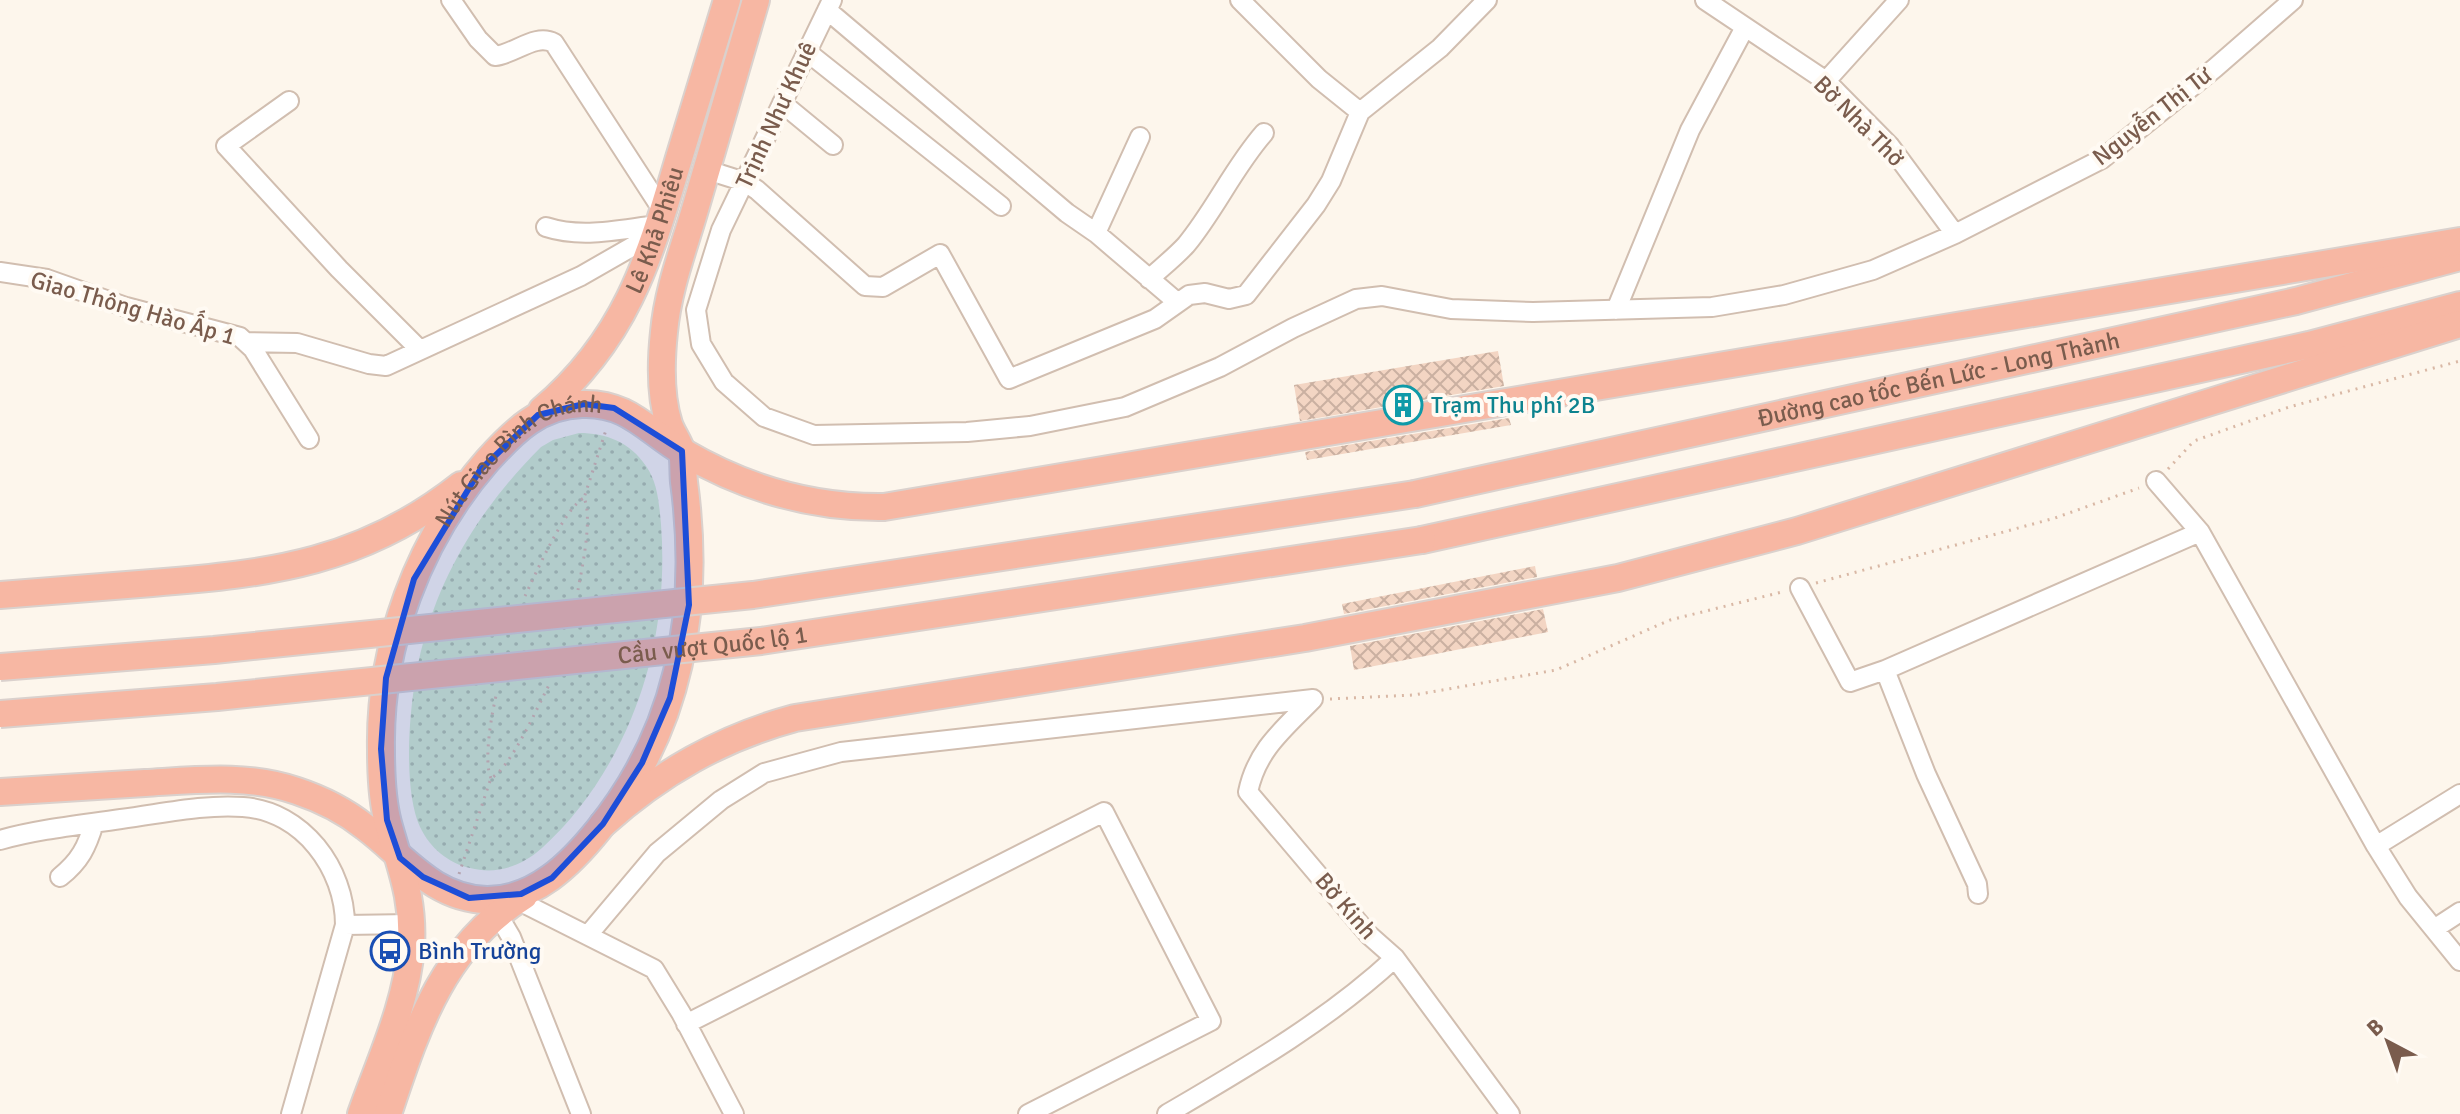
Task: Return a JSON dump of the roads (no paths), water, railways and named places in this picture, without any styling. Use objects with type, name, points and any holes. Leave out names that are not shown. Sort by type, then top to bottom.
[{"type":"highway","name":"Lê Khả Phiêu","points":[[523,424],[564,390],[599,350],[627,306],[659,223],[727,0]]},
{"type":"highway","name":"Lê Khả Phiêu","points":[[682,451],[668,421],[662,361],[667,308],[756,0]]},
{"type":"highway","name":"Nút Giao Bình Chánh","points":[[400,858],[387,820],[381,761],[382,713],[391,654],[404,608],[428,550],[460,495],[523,424],[553,408],[584,404],[614,408],[645,423],[682,451],[758,488],[806,501],[858,507],[910,504],[1216,449],[1618,385],[2460,241]]},
{"type":"highway","name":"Đường cao tốc Bến Lức - Long Thành","points":[[1415,494],[2296,301],[2460,257]]},
{"type":"highway","name":"Đường cao tốc Bến Lức - Long Thành","points":[[1422,540],[2309,345],[2460,305]]},
{"type":"highway","points":[[603,824],[677,767],[733,738],[784,721],[1305,638],[1631,575],[1797,531],[2460,324]]},
{"type":"highway","points":[[388,1114],[413,1039],[431,997],[464,948],[517,901],[581,852],[624,794],[652,742],[679,667],[689,605],[690,526],[682,451]]},
{"type":"highway","points":[[0,595],[228,577],[298,565],[333,555],[398,526],[480,470]]},
{"type":"highway","name":"Cầu vượt Quốc lộ 1","points":[[0,667],[214,650],[753,595],[1415,494]]},
{"type":"highway","name":"Cầu vượt Quốc lộ 1","points":[[0,714],[217,697],[761,641],[1422,540]]},
{"type":"highway","points":[[0,792],[223,778],[248,780],[297,791],[342,811],[373,832],[430,882],[452,894],[517,901]]},
{"type":"highway","points":[[361,1114],[405,988],[409,967],[411,924],[400,858]]},
{"type":"street","points":[[451,0],[478,39],[495,56],[537,40],[546,39],[554,43],[659,223]]},
{"type":"street","points":[[1240,0],[1319,79],[1360,112]]},
{"type":"street","points":[[707,170],[745,182],[766,197],[865,286],[883,287],[940,254],[1009,379],[1155,319],[1196,292],[1229,299],[1246,295],[1331,181],[1360,112],[1440,48],[1487,0]]},
{"type":"street","name":"Bờ Nhà Thờ","points":[[1705,0],[1744,29],[1826,81],[1890,146],[1955,234]]},
{"type":"street","points":[[1826,81],[1899,0]]},
{"type":"street","name":"Nguyễn Thị Tư","points":[[1616,310],[1712,307],[1784,295],[1873,270],[1955,234],[2102,159],[2293,0]]},
{"type":"street","points":[[829,5],[1067,213],[1096,233],[1177,302]]},
{"type":"street","name":"Trịnh Như Khuê","points":[[829,5],[721,230],[696,310],[701,344],[724,382],[764,417],[814,435],[967,432],[1030,426],[1125,407],[1220,367],[1356,299],[1382,296],[1451,309],[1533,312],[1616,310]]},
{"type":"street","points":[[1616,310],[1690,130],[1744,29]]},
{"type":"street","points":[[806,51],[1001,206]]},
{"type":"street","points":[[289,101],[226,146],[339,269],[419,349]]},
{"type":"street","points":[[782,103],[833,145]]},
{"type":"street","points":[[1149,279],[1185,245],[1234,176],[1245,155],[1264,133]]},
{"type":"street","points":[[1096,233],[1140,137]]},
{"type":"street","points":[[692,221],[721,230]]},
{"type":"street","points":[[546,227],[562,232],[591,233],[659,223]]},
{"type":"street","points":[[247,342],[297,343],[377,366],[397,362],[419,349],[581,276],[659,223]]},
{"type":"street","name":"Giao Thông Hào Ấp 1","points":[[0,272],[47,279],[126,307],[229,332],[247,342],[309,439]]},
{"type":"street","points":[[2156,481],[2200,532],[2376,846],[2408,897],[2460,961]]},
{"type":"street","points":[[1800,588],[1850,682],[1885,670],[2200,532]]},
{"type":"street","points":[[1885,670],[1926,774],[1977,884],[1978,894]]},
{"type":"street","name":"Bờ Kinh","points":[[588,935],[657,853],[721,800],[764,773],[841,752],[1313,699],[1265,748],[1248,792],[1369,935],[1395,958],[1510,1114]]},
{"type":"street","points":[[2376,846],[2460,794]]},
{"type":"street","points":[[0,840],[210,807],[242,807],[271,813],[304,834],[326,857],[343,896],[345,925],[291,1114]]},
{"type":"street","points":[[686,1024],[1104,812],[1211,1021],[1028,1114]]},
{"type":"street","points":[[60,877],[86,849],[94,823]]},
{"type":"street","points":[[581,1114],[511,937],[517,901],[654,969],[734,1114]]},
{"type":"street","points":[[2434,929],[2460,912]]},
{"type":"street","points":[[345,925],[411,924]]},
{"type":"street","points":[[1167,1114],[1274,1051],[1360,991],[1395,958]]},
{"type":"place","name":"Trạm Thu phí 2B","points":[[1403,405]]},
{"type":"place","name":"Bình Trường","points":[[390,951]]}]
